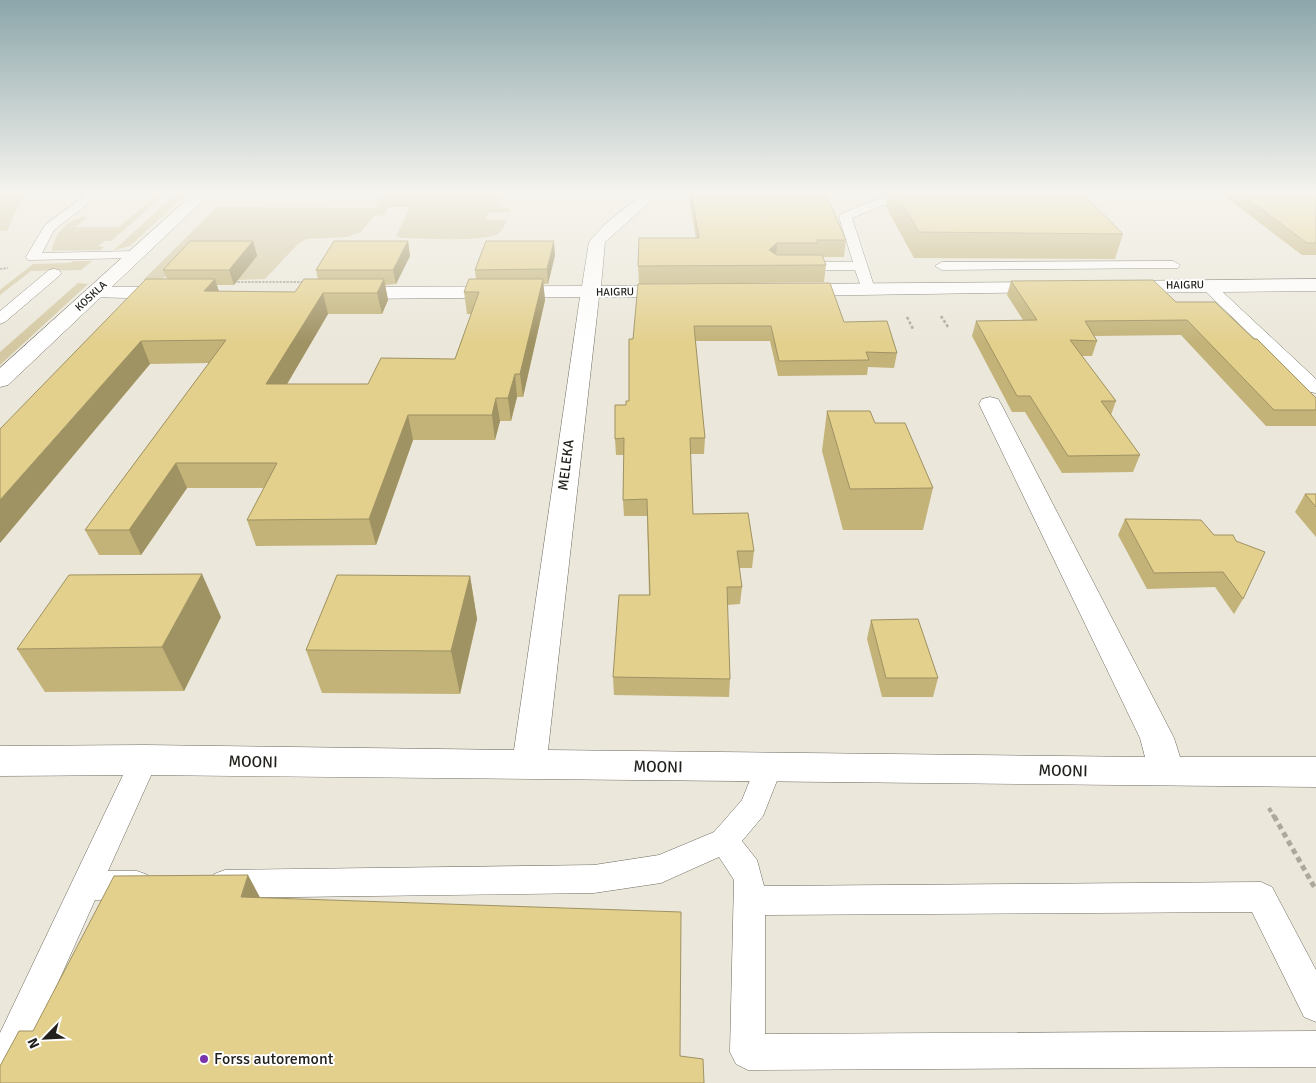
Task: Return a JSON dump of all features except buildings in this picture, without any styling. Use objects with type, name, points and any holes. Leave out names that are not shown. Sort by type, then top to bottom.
[{"type":"street","name":"KOSKLA","points":[[0,380],[149,243]]},
{"type":"street","name":"MELEKA","points":[[528,765],[588,292],[597,243]]},
{"type":"street","name":"HAIGRU","points":[[1105,287],[1316,285]]},
{"type":"street","points":[[781,290],[1066,288]]},
{"type":"street","name":"HAIGRU","points":[[333,293],[694,291]]},
{"type":"street","points":[[94,293],[189,293]]},
{"type":"street","points":[[990,404],[1157,738],[1167,772]]},
{"type":"street","name":"MOONI","points":[[0,761],[144,760],[768,768],[1316,772]]},
{"type":"lane","points":[[41,243],[33,257],[135,255]]},
{"type":"lane","points":[[853,243],[868,289]]},
{"type":"lane","points":[[942,266],[1173,265]]},
{"type":"lane","points":[[785,266],[860,266]]},
{"type":"lane","points":[[0,318],[54,273]]},
{"type":"lane","points":[[1207,285],[1316,388]]},
{"type":"lane","points":[[0,1072],[144,760]]},
{"type":"lane","points":[[199,884],[594,880],[661,869],[724,841],[753,808],[768,768]]},
{"type":"lane","points":[[724,841],[746,870],[749,880],[748,1052],[1316,1049]]},
{"type":"lane","points":[[85,886],[161,884]]},
{"type":"lane","points":[[749,901],[1261,897],[1316,1006]]},
{"type":"path","points":[[1248,772],[1316,890]]},
{"type":"shaded area","points":[[54,243],[103,243],[98,246],[104,247],[100,250],[52,251]]},
{"type":"shaded area","points":[[122,243],[134,243],[130,246],[114,250]]},
{"type":"shaded area","points":[[181,243],[301,243],[265,279],[238,280],[257,256],[185,256],[162,280],[143,280]]},
{"type":"shaded area","points":[[74,261],[92,261],[81,270],[31,271],[0,295],[0,290],[33,264],[70,263]]},
{"type":"shaded area","points":[[78,283],[88,284],[0,365],[0,352]]},
{"type":"place","name":"Forss autoremont","points":[[204,1059]]}]
